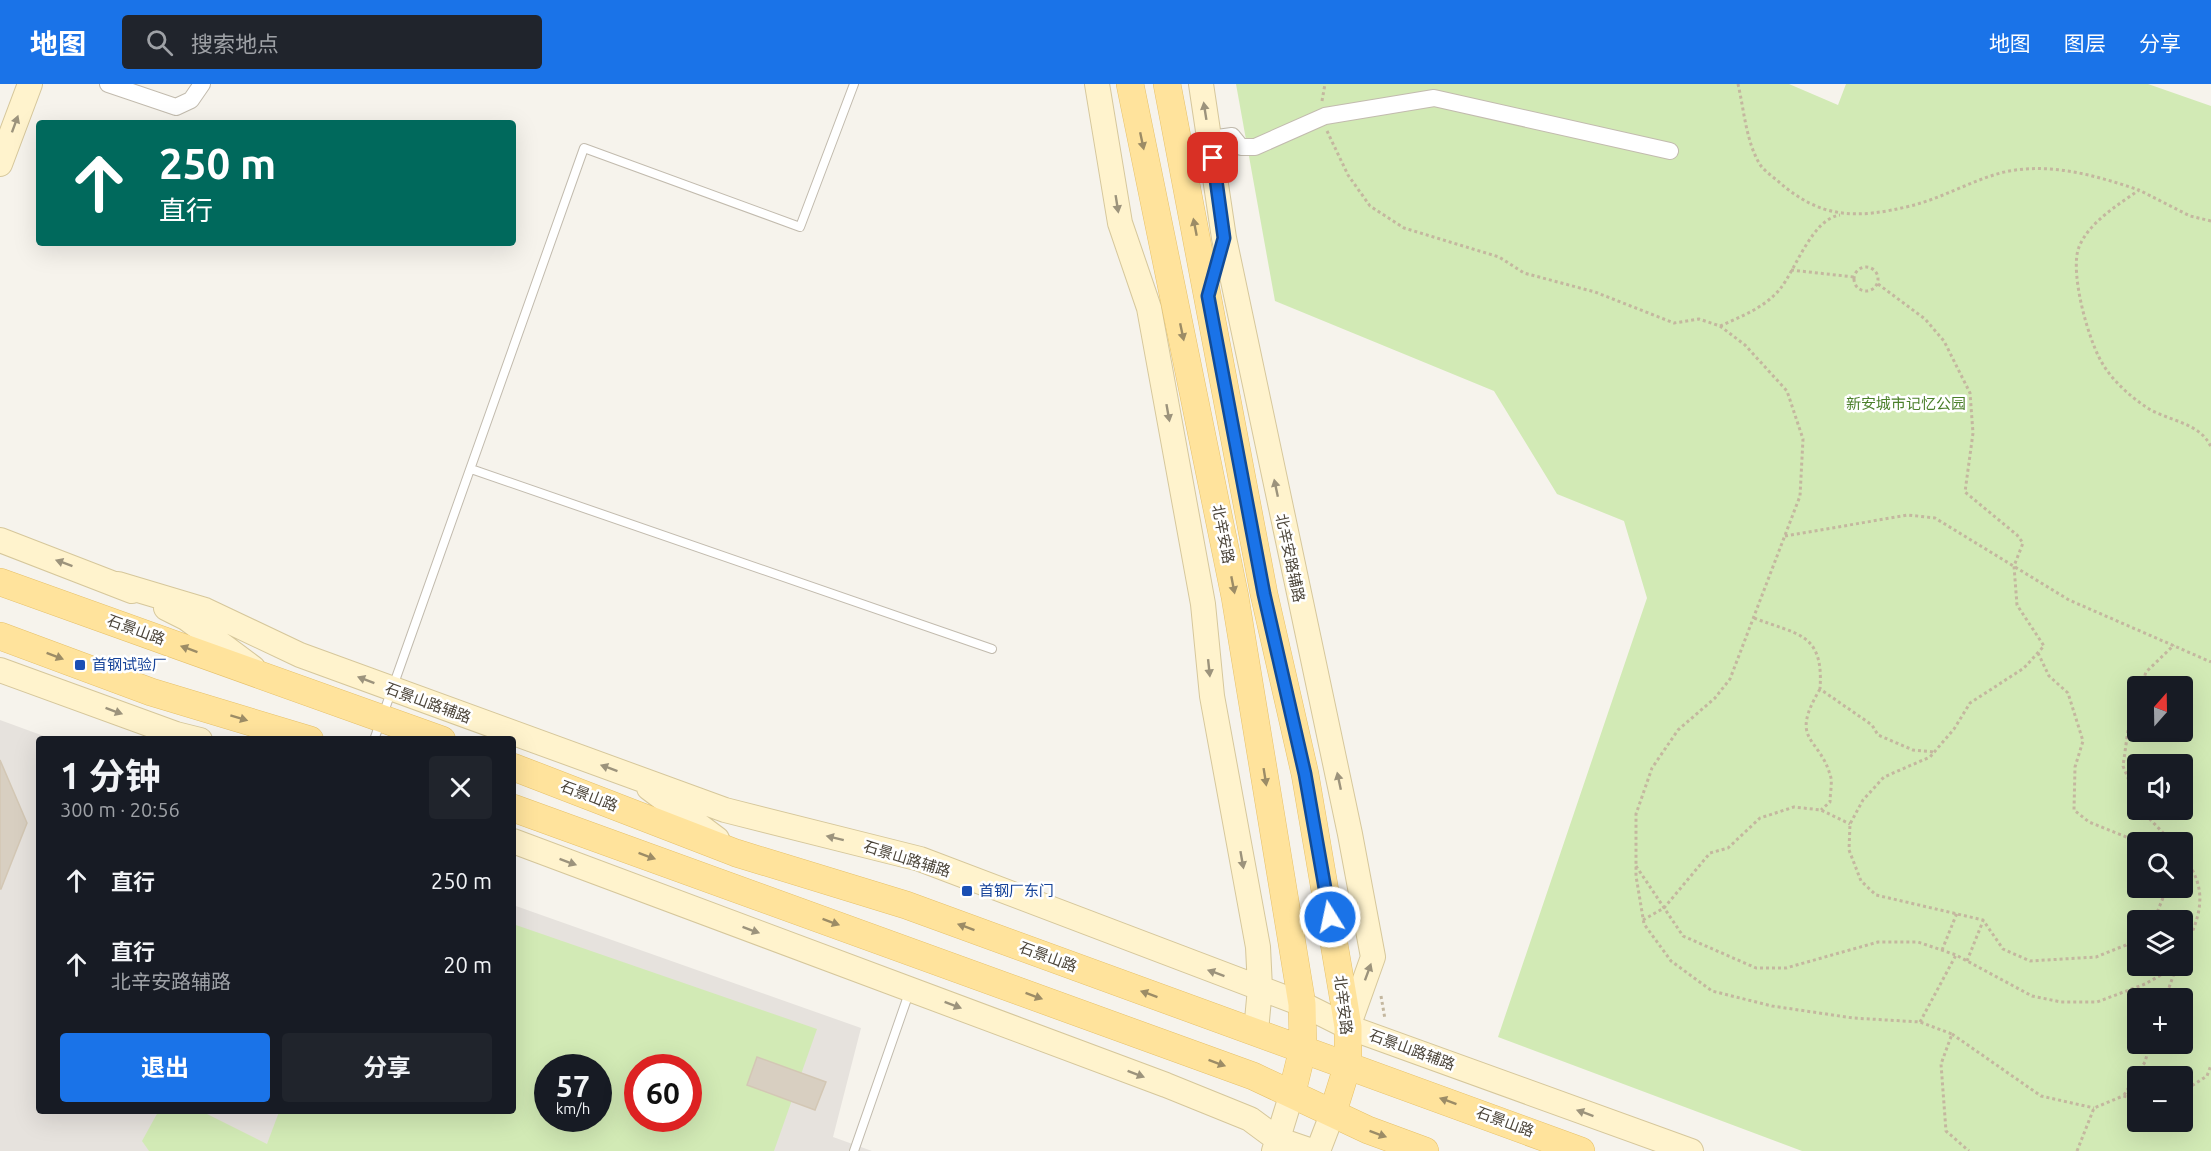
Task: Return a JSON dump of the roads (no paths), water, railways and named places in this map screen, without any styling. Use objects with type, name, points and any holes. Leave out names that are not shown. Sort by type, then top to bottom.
[{"type":"main road","name":"北辛安路","points":[[1130,84],[1205,438],[1235,597],[1302,1004],[1303,1048],[1292,1093]]},
{"type":"main road","name":"北辛安路","points":[[1167,84],[1264,594],[1305,774],[1348,1027],[1348,1064],[1333,1113]]},
{"type":"main road","name":"石景山路","points":[[0,582],[264,676],[378,728],[421,736]]},
{"type":"main road","points":[[0,636],[151,692],[297,736]]},
{"type":"main road","name":"石景山路","points":[[516,768],[736,853],[906,905],[1348,1064],[1581,1151]]},
{"type":"main road","points":[[516,809],[903,947],[1253,1076],[1368,1130],[1425,1151]]},
{"type":"street","points":[[0,164],[30,84]]},
{"type":"street","points":[[108,84],[176,107],[191,100],[202,84]]},
{"type":"street","points":[[1097,84],[1120,223],[1149,308],[1203,604],[1212,696],[1258,947],[1260,988],[1256,1031]]},
{"type":"street","name":"北辛安路辅路","points":[[1201,84],[1224,238],[1348,823],[1373,957],[1348,1027]]},
{"type":"street","points":[[1210,139],[1232,136],[1240,147],[1255,147],[1325,116],[1434,98],[1670,151]]},
{"type":"street","points":[[1208,296],[1224,238]]},
{"type":"street","points":[[1190,538],[1205,438]]},
{"type":"street","points":[[0,540],[118,584],[186,618],[264,676]]},
{"type":"street","name":"石景山路辅路","points":[[118,584],[205,610],[300,655],[725,810],[920,860],[1302,1004],[1348,1027],[1691,1151]]},
{"type":"street","points":[[0,670],[184,736]]},
{"type":"street","points":[[636,778],[670,807],[736,853]]},
{"type":"street","points":[[516,842],[1176,1089],[1250,1119],[1276,1145],[1312,1151]]},
{"type":"street","points":[[1276,1145],[1292,1093]]},
{"type":"street","points":[[1318,1151],[1333,1113]]},
{"type":"street","points":[[1640,1133],[1665,1151]]},
{"type":"lane","points":[[378,728],[584,148],[800,227],[854,84]]},
{"type":"lane","points":[[471,469],[992,649]]},
{"type":"lane","points":[[854,1151],[911,989]]},
{"type":"place","name":"首钢试验厂","points":[[80,665]]},
{"type":"place","name":"首钢厂东门","points":[[967,891]]},
{"type":"park label","name":"新安城市记忆公园","points":[[1906,404]]}]
